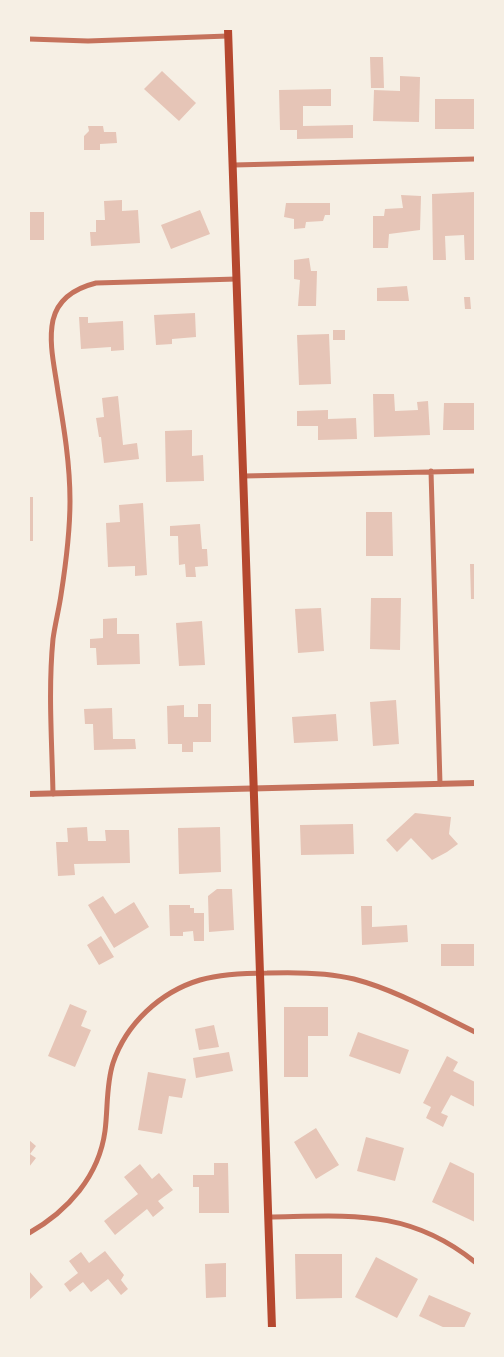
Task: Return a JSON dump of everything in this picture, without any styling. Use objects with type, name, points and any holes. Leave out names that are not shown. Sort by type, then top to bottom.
[{"type":"main road","points":[[228,33],[234,165],[272,1328]]},
{"type":"street","points":[[29,39],[88,41],[228,33]]},
{"type":"street","points":[[234,165],[475,159]]},
{"type":"street","points":[[54,794],[50,698],[55,628],[66,562],[70,501],[67,449],[55,373],[52,340],[53,321],[58,308],[68,295],[96,283],[237,279]]},
{"type":"street","points":[[430,471],[440,784]]},
{"type":"street","points":[[244,476],[475,471]]},
{"type":"street","points":[[29,794],[475,783]]},
{"type":"street","points":[[29,1233],[49,1220],[66,1205],[90,1176],[103,1142],[108,1088],[113,1064],[122,1042],[136,1021],[163,998],[188,984],[211,977],[260,973],[312,973],[354,979],[397,995],[475,1032]]},
{"type":"street","points":[[268,1217],[352,1216],[387,1220],[424,1231],[445,1240],[475,1262]]},
{"type":"building","points":[[370,57],[383,57],[384,88],[371,88]]},
{"type":"building","points":[[162,71],[196,103],[179,121],[144,89]]},
{"type":"building","points":[[400,76],[420,77],[419,122],[373,121],[374,90],[400,91]]},
{"type":"building","points":[[331,89],[331,106],[303,106],[303,126],[353,125],[353,138],[297,139],[297,130],[280,130],[279,90]]},
{"type":"building","points":[[435,99],[475,99],[475,129],[435,129]]},
{"type":"building","points":[[88,126],[103,126],[104,132],[116,132],[117,143],[100,144],[100,150],[84,150],[84,136],[89,131]]},
{"type":"building","points":[[475,192],[475,260],[465,260],[464,235],[445,236],[446,260],[433,260],[432,194]]},
{"type":"building","points":[[401,195],[421,196],[420,230],[389,234],[388,248],[373,248],[373,216],[384,216],[385,209],[403,208]]},
{"type":"building","points":[[122,200],[122,211],[138,210],[140,243],[91,246],[90,232],[96,232],[96,220],[105,220],[104,201]]},
{"type":"building","points":[[286,203],[330,203],[330,215],[325,215],[323,221],[306,222],[305,228],[294,229],[294,219],[284,217]]},
{"type":"building","points":[[200,210],[210,234],[171,249],[161,225]]},
{"type":"building","points":[[29,212],[44,212],[44,240],[29,240]]},
{"type":"building","points":[[309,258],[311,271],[317,271],[316,306],[298,306],[300,280],[294,279],[294,260]]},
{"type":"building","points":[[407,286],[409,301],[377,301],[377,288]]},
{"type":"building","points":[[464,297],[470,297],[471,309],[465,309]]},
{"type":"building","points":[[195,313],[196,337],[172,339],[172,344],[156,345],[154,315]]},
{"type":"building","points":[[79,317],[88,317],[88,323],[123,321],[124,350],[111,351],[111,347],[81,349]]},
{"type":"building","points":[[333,330],[345,330],[345,340],[333,340]]},
{"type":"building","points":[[329,334],[331,384],[299,385],[297,335]]},
{"type":"building","points":[[373,394],[394,394],[395,411],[418,410],[417,402],[428,401],[430,435],[374,437]]},
{"type":"building","points":[[118,396],[123,445],[137,443],[139,459],[104,463],[101,437],[99,437],[96,418],[104,417],[102,398]]},
{"type":"building","points":[[444,403],[475,403],[475,430],[443,430]]},
{"type":"building","points":[[328,410],[328,419],[356,418],[357,439],[318,440],[318,426],[297,426],[297,411]]},
{"type":"building","points":[[192,430],[192,456],[203,455],[204,481],[166,482],[165,431]]},
{"type":"building","points":[[29,497],[33,497],[33,541],[29,541]]},
{"type":"building","points":[[143,503],[147,575],[135,576],[135,566],[108,567],[106,523],[120,522],[119,505]]},
{"type":"building","points":[[366,512],[392,512],[393,556],[366,556]]},
{"type":"building","points":[[200,524],[202,549],[207,549],[208,566],[195,567],[196,577],[186,577],[185,564],[179,565],[178,536],[170,536],[170,526]]},
{"type":"building","points":[[470,564],[475,564],[475,599],[471,599]]},
{"type":"building","points":[[371,598],[401,598],[400,650],[370,649]]},
{"type":"building","points":[[321,608],[324,651],[298,653],[295,609]]},
{"type":"building","points":[[117,618],[117,634],[139,634],[140,664],[97,665],[96,648],[90,648],[90,639],[103,638],[103,619]]},
{"type":"building","points":[[202,621],[205,665],[179,666],[176,623]]},
{"type":"building","points":[[396,700],[399,744],[373,746],[370,702]]},
{"type":"building","points":[[198,704],[211,704],[211,742],[193,742],[193,752],[182,752],[182,744],[168,744],[167,706],[184,705],[184,717],[198,717]]},
{"type":"building","points":[[112,708],[113,739],[135,739],[136,749],[94,750],[93,724],[85,724],[84,709]]},
{"type":"building","points":[[336,714],[338,741],[294,743],[292,717]]},
{"type":"building","points":[[415,813],[451,817],[449,834],[458,844],[432,860],[411,838],[397,852],[386,840]]},
{"type":"building","points":[[353,824],[354,854],[301,855],[300,825]]},
{"type":"building","points":[[87,827],[88,841],[106,841],[105,830],[129,830],[130,863],[74,864],[75,875],[58,876],[56,842],[68,842],[67,828]]},
{"type":"building","points":[[220,827],[221,872],[179,874],[178,828]]},
{"type":"building","points":[[217,889],[232,889],[234,930],[209,932],[208,896]]},
{"type":"building","points":[[103,896],[115,914],[134,902],[149,927],[114,948],[88,905]]},
{"type":"building","points":[[169,905],[190,905],[190,908],[194,908],[194,913],[204,913],[204,941],[194,941],[193,931],[183,932],[183,936],[170,936]]},
{"type":"building","points":[[361,906],[372,906],[372,927],[407,925],[408,942],[362,945]]},
{"type":"building","points":[[101,936],[114,957],[99,965],[87,945]]},
{"type":"building","points":[[441,944],[475,944],[475,966],[441,966]]},
{"type":"building","points":[[70,1004],[87,1011],[81,1026],[91,1030],[75,1067],[48,1056]]},
{"type":"building","points":[[284,1007],[328,1007],[328,1036],[308,1036],[308,1077],[284,1077]]},
{"type":"building","points":[[214,1025],[219,1047],[199,1050],[195,1029]]},
{"type":"building","points":[[358,1032],[409,1050],[400,1074],[349,1056]]},
{"type":"building","points":[[229,1052],[233,1071],[196,1078],[193,1058]]},
{"type":"building","points":[[447,1056],[458,1062],[453,1071],[475,1082],[475,1107],[451,1095],[441,1113],[448,1116],[443,1127],[426,1118],[431,1107],[423,1103]]},
{"type":"building","points":[[148,1072],[186,1079],[182,1098],[169,1096],[162,1134],[138,1130]]},
{"type":"building","points":[[316,1128],[339,1165],[316,1179],[294,1142]]},
{"type":"building","points":[[366,1137],[404,1148],[395,1181],[357,1171]]},
{"type":"building","points":[[29,1140],[36,1146],[30,1154],[36,1158],[29,1167]]},
{"type":"building","points":[[450,1162],[475,1174],[475,1222],[432,1202]]},
{"type":"building","points":[[214,1163],[228,1163],[229,1213],[199,1213],[199,1187],[193,1187],[193,1175],[214,1175]]},
{"type":"building","points":[[140,1164],[152,1179],[159,1173],[173,1190],[158,1201],[164,1208],[153,1217],[147,1209],[115,1235],[104,1221],[138,1194],[124,1177]]},
{"type":"building","points":[[105,1251],[124,1275],[121,1280],[128,1289],[121,1295],[108,1279],[91,1292],[83,1282],[70,1292],[64,1284],[78,1273],[69,1261],[81,1252],[89,1263]]},
{"type":"building","points":[[295,1254],[342,1254],[342,1298],[296,1299]]},
{"type":"building","points":[[376,1257],[418,1279],[397,1318],[355,1297]]},
{"type":"building","points":[[226,1263],[226,1297],[206,1298],[205,1264]]},
{"type":"building","points":[[29,1271],[43,1287],[29,1300]]},
{"type":"building","points":[[429,1295],[471,1313],[464,1328],[445,1328],[419,1316]]}]
